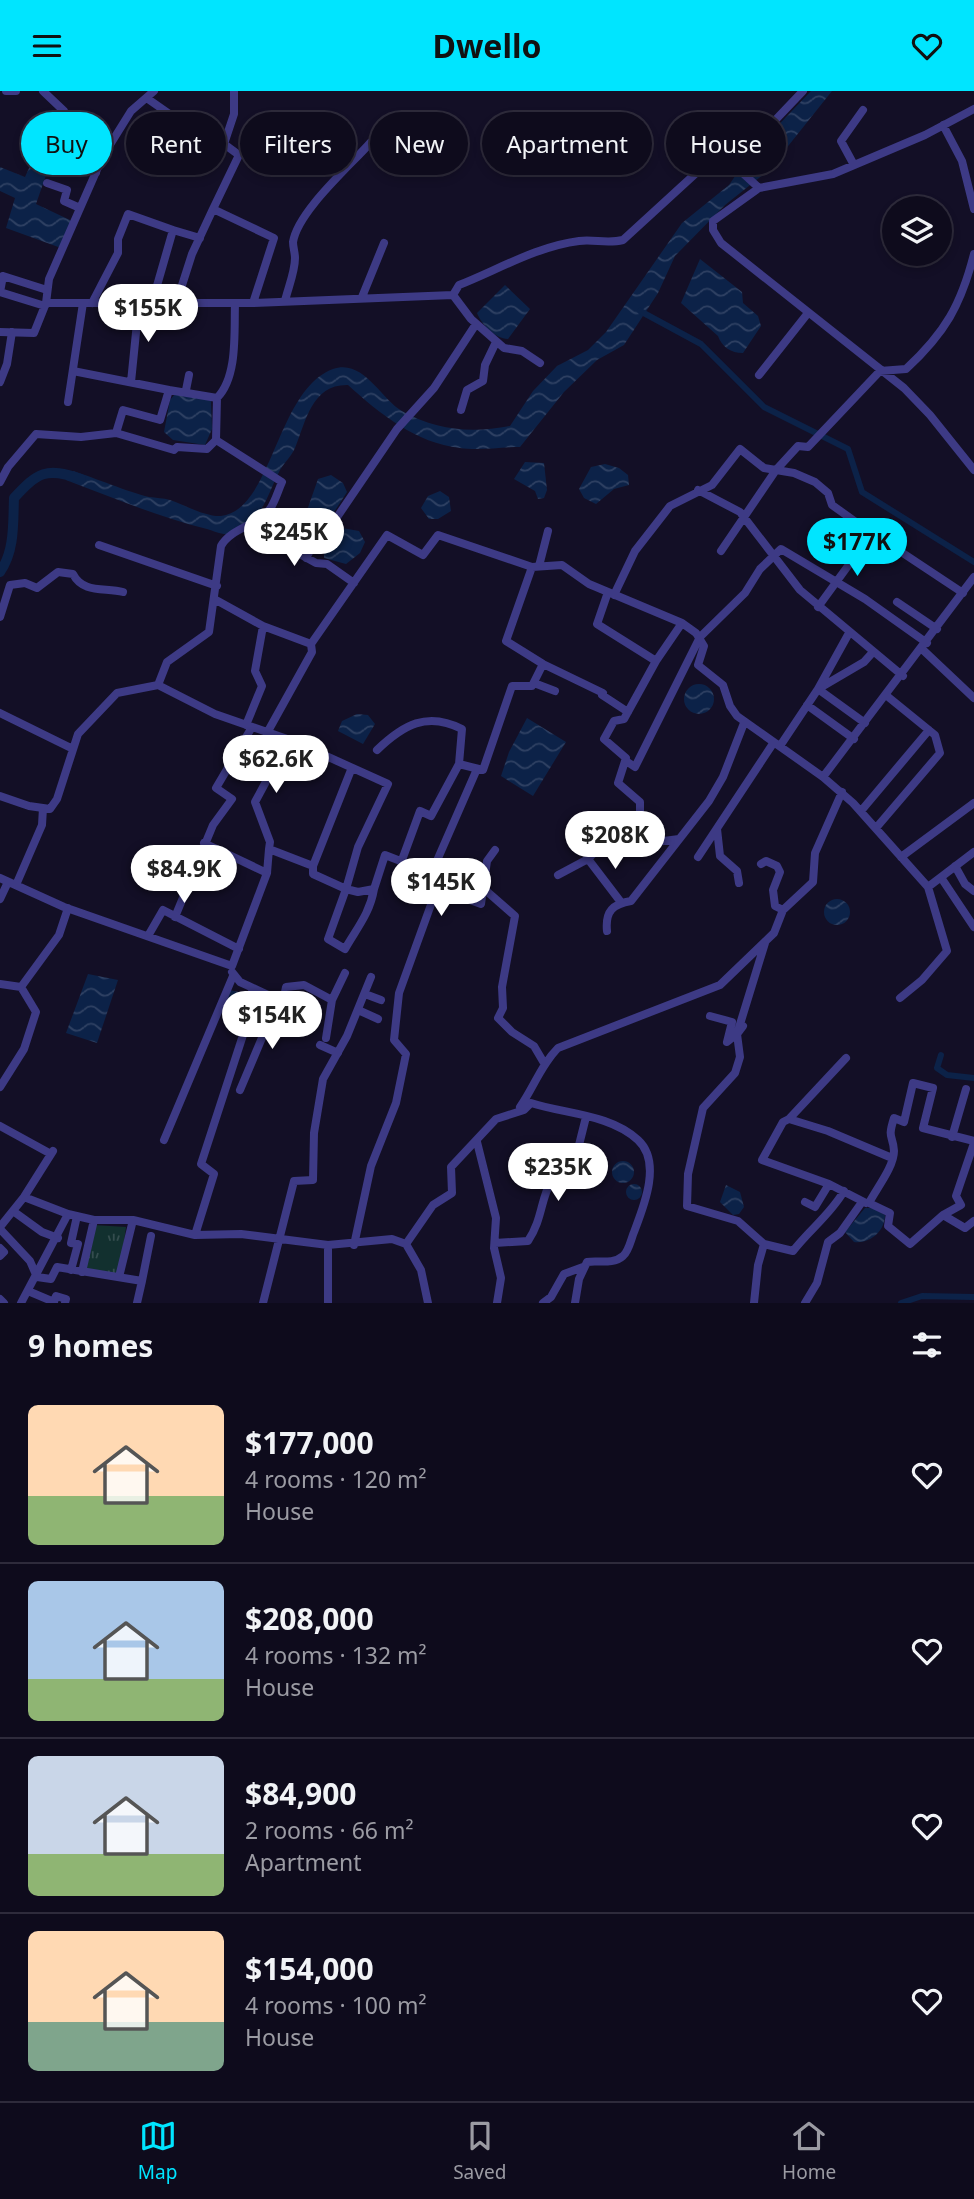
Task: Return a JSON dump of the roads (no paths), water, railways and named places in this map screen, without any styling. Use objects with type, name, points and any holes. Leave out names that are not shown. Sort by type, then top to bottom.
[{"type":"street","points":[[6,91],[16,91]]},
{"type":"street","points":[[43,91],[64,112]]},
{"type":"street","points":[[112,142],[131,111],[154,91]]},
{"type":"street","points":[[226,138],[234,114],[234,91]]},
{"type":"street","points":[[783,112],[803,91]]},
{"type":"street","points":[[148,99],[167,112]]},
{"type":"street","points":[[974,109],[833,174],[756,186],[713,221],[713,230],[721,243],[904,388],[930,415],[974,471]]},
{"type":"street","points":[[854,165],[841,141],[863,110]]},
{"type":"street","points":[[943,125],[962,161],[974,209]]},
{"type":"street","points":[[285,301],[295,260],[293,241],[300,223],[321,194],[341,177],[370,143]]},
{"type":"street","points":[[176,304],[200,238],[239,156],[226,146]]},
{"type":"street","points":[[0,332],[34,333],[45,304],[49,279],[95,175]]},
{"type":"street","points":[[453,295],[459,285],[548,248],[581,240],[605,244],[623,240],[694,175]]},
{"type":"street","points":[[744,175],[756,186]]},
{"type":"street","points":[[47,183],[67,190],[64,201],[80,208]]},
{"type":"street","points":[[213,209],[274,238],[253,303]]},
{"type":"street","points":[[68,403],[87,303],[118,253],[118,239],[128,214],[200,238]]},
{"type":"street","points":[[152,303],[173,230]]},
{"type":"street","points":[[362,297],[384,243]]},
{"type":"street","points":[[721,551],[776,470],[798,446],[808,447],[880,371],[906,369],[945,329],[964,294],[974,254]]},
{"type":"street","points":[[47,290],[2,276],[0,288],[45,304],[253,303],[453,295]]},
{"type":"street","points":[[453,295],[476,324],[496,342],[504,348],[522,351],[540,363]]},
{"type":"street","points":[[131,382],[139,303]]},
{"type":"street","points":[[0,482],[8,467],[36,434],[81,437],[116,433],[174,450],[177,447],[207,449],[216,440],[217,398],[223,392],[231,368],[235,303]]},
{"type":"street","points":[[759,375],[808,313]]},
{"type":"street","points":[[306,558],[320,533],[331,526],[397,429],[434,388],[476,324]]},
{"type":"street","points":[[0,382],[7,364],[12,332]]},
{"type":"street","points":[[461,410],[467,390],[483,381],[485,365],[496,342]]},
{"type":"street","points":[[73,371],[169,390],[186,390],[217,398]]},
{"type":"street","points":[[186,390],[189,375]]},
{"type":"street","points":[[116,433],[123,410],[160,420],[169,390]]},
{"type":"street","points":[[158,685],[167,662],[209,632],[216,600],[221,546],[226,537],[249,526],[270,509],[281,479],[216,440]]},
{"type":"street","points":[[656,661],[597,624],[635,551],[670,506],[712,485],[740,449],[764,468],[815,482],[828,493],[832,505],[962,593]]},
{"type":"street","points":[[967,463],[974,455]]},
{"type":"street","points":[[698,490],[743,516],[800,590],[903,675]]},
{"type":"street","points":[[837,541],[853,520]]},
{"type":"street","points":[[249,526],[306,558],[327,564],[354,583]]},
{"type":"street","points":[[548,531],[506,641],[543,664],[603,693],[602,695],[628,712]]},
{"type":"street","points":[[818,607],[872,533]]},
{"type":"street","points":[[163,1140],[233,976],[232,966],[267,873],[270,842],[255,802],[269,776],[262,771],[270,734],[312,652],[311,644],[387,535],[423,555],[438,535],[535,567],[562,565],[589,584],[682,623],[700,638],[704,646],[698,665],[723,685],[730,706],[744,723],[842,792],[928,887],[947,951],[922,980],[900,998]]},
{"type":"street","points":[[99,545],[217,586]]},
{"type":"street","points":[[682,623],[656,661],[623,720],[610,725],[604,739],[635,767],[700,638],[745,593],[760,569],[781,549],[836,582],[924,646],[974,698]]},
{"type":"street","points":[[0,618],[10,585],[25,583],[37,588],[58,572],[72,574],[76,581],[97,591],[111,589],[123,592]]},
{"type":"street","points":[[823,778],[973,579]]},
{"type":"street","points":[[216,600],[263,626],[311,644]]},
{"type":"street","points":[[897,602],[937,629]]},
{"type":"street","points":[[175,917],[204,843],[232,799],[216,788],[249,726],[262,686],[255,671],[263,626]]},
{"type":"street","points":[[698,857],[818,689],[849,633]]},
{"type":"street","points":[[818,689],[864,662],[873,652]]},
{"type":"street","points":[[459,764],[483,770],[513,684],[531,687],[543,664]]},
{"type":"street","points":[[534,683],[555,691]]},
{"type":"street","points":[[0,796],[50,809],[57,799],[71,748],[78,734],[117,693],[158,685],[215,714],[388,784],[358,847],[328,939],[345,949],[356,935],[371,904],[385,855],[457,883],[483,888],[515,916],[502,987],[503,1007],[498,1018],[512,1032],[534,1045],[544,1063]]},
{"type":"street","points":[[818,689],[866,723]]},
{"type":"street","points":[[876,828],[940,753],[934,735],[887,696]]},
{"type":"street","points":[[807,705],[854,739]]},
{"type":"street","points":[[0,713],[71,748]]},
{"type":"street","points":[[377,750],[400,728],[444,720],[463,729],[459,764],[431,816],[421,811],[402,860]]},
{"type":"street","points":[[607,931],[610,909],[620,901],[631,901],[723,777],[744,723]]},
{"type":"street","points":[[861,811],[929,730]]},
{"type":"street","points":[[558,875],[588,859],[612,835],[638,817],[640,802],[618,783],[626,761]]},
{"type":"street","points":[[432,872],[477,768]]},
{"type":"street","points":[[351,770],[313,866],[313,874],[358,892],[374,889]]},
{"type":"street","points":[[516,1112],[534,1087],[544,1063],[558,1048],[720,985],[766,941],[774,933],[783,910],[813,882],[817,845],[842,792]]},
{"type":"street","points":[[901,857],[974,803]]},
{"type":"street","points":[[0,899],[42,825],[43,808]]},
{"type":"street","points":[[716,829],[720,856],[737,871],[739,883]]},
{"type":"street","points":[[612,835],[633,845],[679,839]]},
{"type":"street","points":[[204,843],[267,873]]},
{"type":"street","points":[[269,849],[313,866]]},
{"type":"street","points":[[354,1245],[371,1166],[396,1103],[407,1054],[394,1040],[399,993],[437,888],[481,904],[487,861],[495,850]]},
{"type":"street","points":[[928,887],[942,879],[974,852]]},
{"type":"street","points":[[588,859],[620,901]]},
{"type":"street","points":[[761,864],[766,862],[777,866],[780,872],[773,890],[775,906],[783,910]]},
{"type":"street","points":[[955,866],[965,884],[974,891]]},
{"type":"street","points":[[942,879],[974,927]]},
{"type":"street","points":[[8,882],[68,908],[232,966]]},
{"type":"street","points":[[21,987],[59,935],[68,908]]},
{"type":"street","points":[[148,936],[163,910],[239,949]]},
{"type":"street","points":[[766,941],[737,1034],[740,1056],[735,1073],[703,1108],[685,1203],[692,1210],[738,1221],[764,1244],[793,1251],[808,1231],[831,1213],[844,1191]]},
{"type":"street","points":[[338,1053],[323,1042],[332,1000],[345,973]]},
{"type":"street","points":[[233,976],[283,1002],[286,987],[304,985],[332,1000]]},
{"type":"street","points":[[263,1303],[293,1181],[313,1180],[314,1133],[323,1079],[338,1053],[371,977]]},
{"type":"street","points":[[0,984],[21,987]]},
{"type":"street","points":[[0,1087],[24,1049],[36,1012],[21,987]]},
{"type":"street","points":[[195,1235],[214,1174],[201,1164],[245,1029],[241,1026],[253,988]]},
{"type":"street","points":[[365,994],[382,1000]]},
{"type":"street","points":[[240,1090],[278,1000]]},
{"type":"street","points":[[358,1010],[378,1019]]},
{"type":"street","points":[[710,1016],[732,1022],[727,1042],[743,1026]]},
{"type":"street","points":[[805,1303],[817,1283],[828,1242],[840,1233],[865,1203],[892,1158],[894,1150],[889,1135],[894,1118],[904,1122],[913,1083],[933,1088],[923,1128],[974,1142],[956,1196],[961,1205],[943,1215],[910,1244],[888,1226],[890,1213],[865,1203],[829,1184],[762,1160],[776,1132],[846,1058]]},
{"type":"street","points":[[952,1137],[966,1089]]},
{"type":"street","points":[[406,1244],[433,1205],[452,1193],[451,1167],[496,1119],[524,1111],[531,1103],[612,1124],[639,1140],[648,1152],[648,1195],[623,1257],[604,1263],[589,1261],[583,1267],[564,1274],[551,1297],[543,1303]]},
{"type":"street","points":[[495,1243],[528,1241],[539,1226],[547,1185],[562,1167],[575,1161],[586,1117]]},
{"type":"street","points":[[789,1119],[828,1131],[892,1158]]},
{"type":"street","points":[[0,1139],[4,1128],[52,1152],[24,1197],[0,1228],[30,1261],[37,1277]]},
{"type":"street","points":[[477,1142],[496,1218],[495,1243],[501,1278],[497,1303]]},
{"type":"street","points":[[805,1202],[816,1207],[829,1184]]},
{"type":"street","points":[[24,1197],[94,1220],[133,1220],[195,1235],[241,1234],[328,1245],[354,1245],[392,1239],[406,1244],[421,1270],[428,1303]]},
{"type":"street","points":[[13,1211],[42,1232],[58,1238]]},
{"type":"street","points":[[22,1303],[73,1215]]},
{"type":"street","points":[[71,1270],[78,1244],[71,1243],[73,1215]]},
{"type":"street","points":[[943,1215],[965,1228],[974,1221]]},
{"type":"street","points":[[82,1272],[94,1220]]},
{"type":"street","points":[[119,1277],[133,1220]]},
{"type":"street","points":[[137,1303],[150,1236]]},
{"type":"street","points":[[754,1303],[758,1265],[764,1244]]},
{"type":"street","points":[[328,1245],[328,1303]]},
{"type":"street","points":[[0,1248],[4,1252],[0,1256]]},
{"type":"street","points":[[37,1277],[51,1279],[57,1267],[142,1280]]},
{"type":"street","points":[[575,1303],[583,1267]]},
{"type":"street","points":[[28,1291],[54,1302],[56,1296],[66,1299],[65,1303]]},
{"type":"street","points":[[0,1299],[4,1303]]},
{"type":"water","points":[[811,91],[832,91],[786,149],[786,117]]},
{"type":"water","points":[[0,167],[25,177],[46,175],[36,204],[72,221],[61,248],[6,228],[15,198],[0,191]]},
{"type":"water","points":[[736,175],[763,175],[725,205],[675,256],[658,293],[624,345],[597,360],[564,392],[520,447],[467,449],[428,440],[400,426],[348,385],[336,386],[318,397],[262,509],[248,525],[228,534],[154,513],[66,480],[73,471],[141,495],[170,500],[202,513],[221,516],[238,509],[252,493],[286,423],[314,381],[333,369],[344,367],[362,374],[402,411],[428,423],[468,430],[510,426],[533,391],[557,366],[588,350],[606,332],[682,223],[729,185]]},
{"type":"water","points":[[700,259],[742,292],[743,303],[758,316],[761,326],[743,353],[728,349],[718,336],[681,303]]},
{"type":"water","points":[[505,285],[530,309],[508,339],[490,330],[477,313]]},
{"type":"water","points":[[175,394],[193,395],[211,401],[212,429],[205,445],[173,440],[164,432],[170,400]]},
{"type":"water","points":[[525,462],[544,463],[547,490],[544,498],[538,499],[535,491],[514,479]]},
{"type":"water","points":[[605,464],[619,468],[628,475],[629,485],[614,489],[596,504],[584,498],[579,489],[591,467]]},
{"type":"water","points":[[331,475],[343,483],[347,492],[327,523],[319,526],[305,516],[318,479]]},
{"type":"water","points":[[440,491],[449,497],[451,511],[438,519],[429,519],[421,508],[428,496]]},
{"type":"water","points":[[331,526],[359,531],[365,542],[360,553],[346,564],[324,558],[325,533]]},
{"type":"water","points":[[699,684],[710,688],[714,699],[710,710],[699,714],[688,710],[684,699],[688,688]]},
{"type":"water","points":[[357,714],[368,715],[375,724],[363,744],[338,731],[342,721]]},
{"type":"water","points":[[527,718],[566,742],[533,796],[501,776],[509,752]]},
{"type":"water","points":[[837,899],[846,903],[850,912],[846,921],[837,925],[828,921],[824,912],[828,903]]},
{"type":"water","points":[[88,974],[118,980],[97,1043],[66,1033]]},
{"type":"water","points":[[224,989],[239,992],[250,1001],[240,1010],[220,1003]]},
{"type":"water","points":[[623,1161],[631,1164],[634,1172],[631,1180],[623,1183],[615,1180],[612,1172],[615,1164]]},
{"type":"water","points":[[634,1184],[642,1192],[634,1200],[626,1192]]},
{"type":"water","points":[[726,1185],[740,1192],[744,1207],[739,1214],[733,1215],[720,1202]]},
{"type":"water","points":[[865,1208],[872,1208],[885,1215],[884,1221],[871,1239],[854,1242],[845,1232]]},
{"type":"waterway","points":[[640,311],[701,344],[764,407],[848,449],[862,492],[974,562]]},
{"type":"waterway","points":[[0,572],[11,546],[14,498],[30,482],[43,474],[59,473],[81,479]]},
{"type":"waterway","points":[[941,1055],[937,1068],[947,1075],[974,1078]]},
{"type":"waterway","points":[[901,1303],[922,1296],[974,1297]]}]
